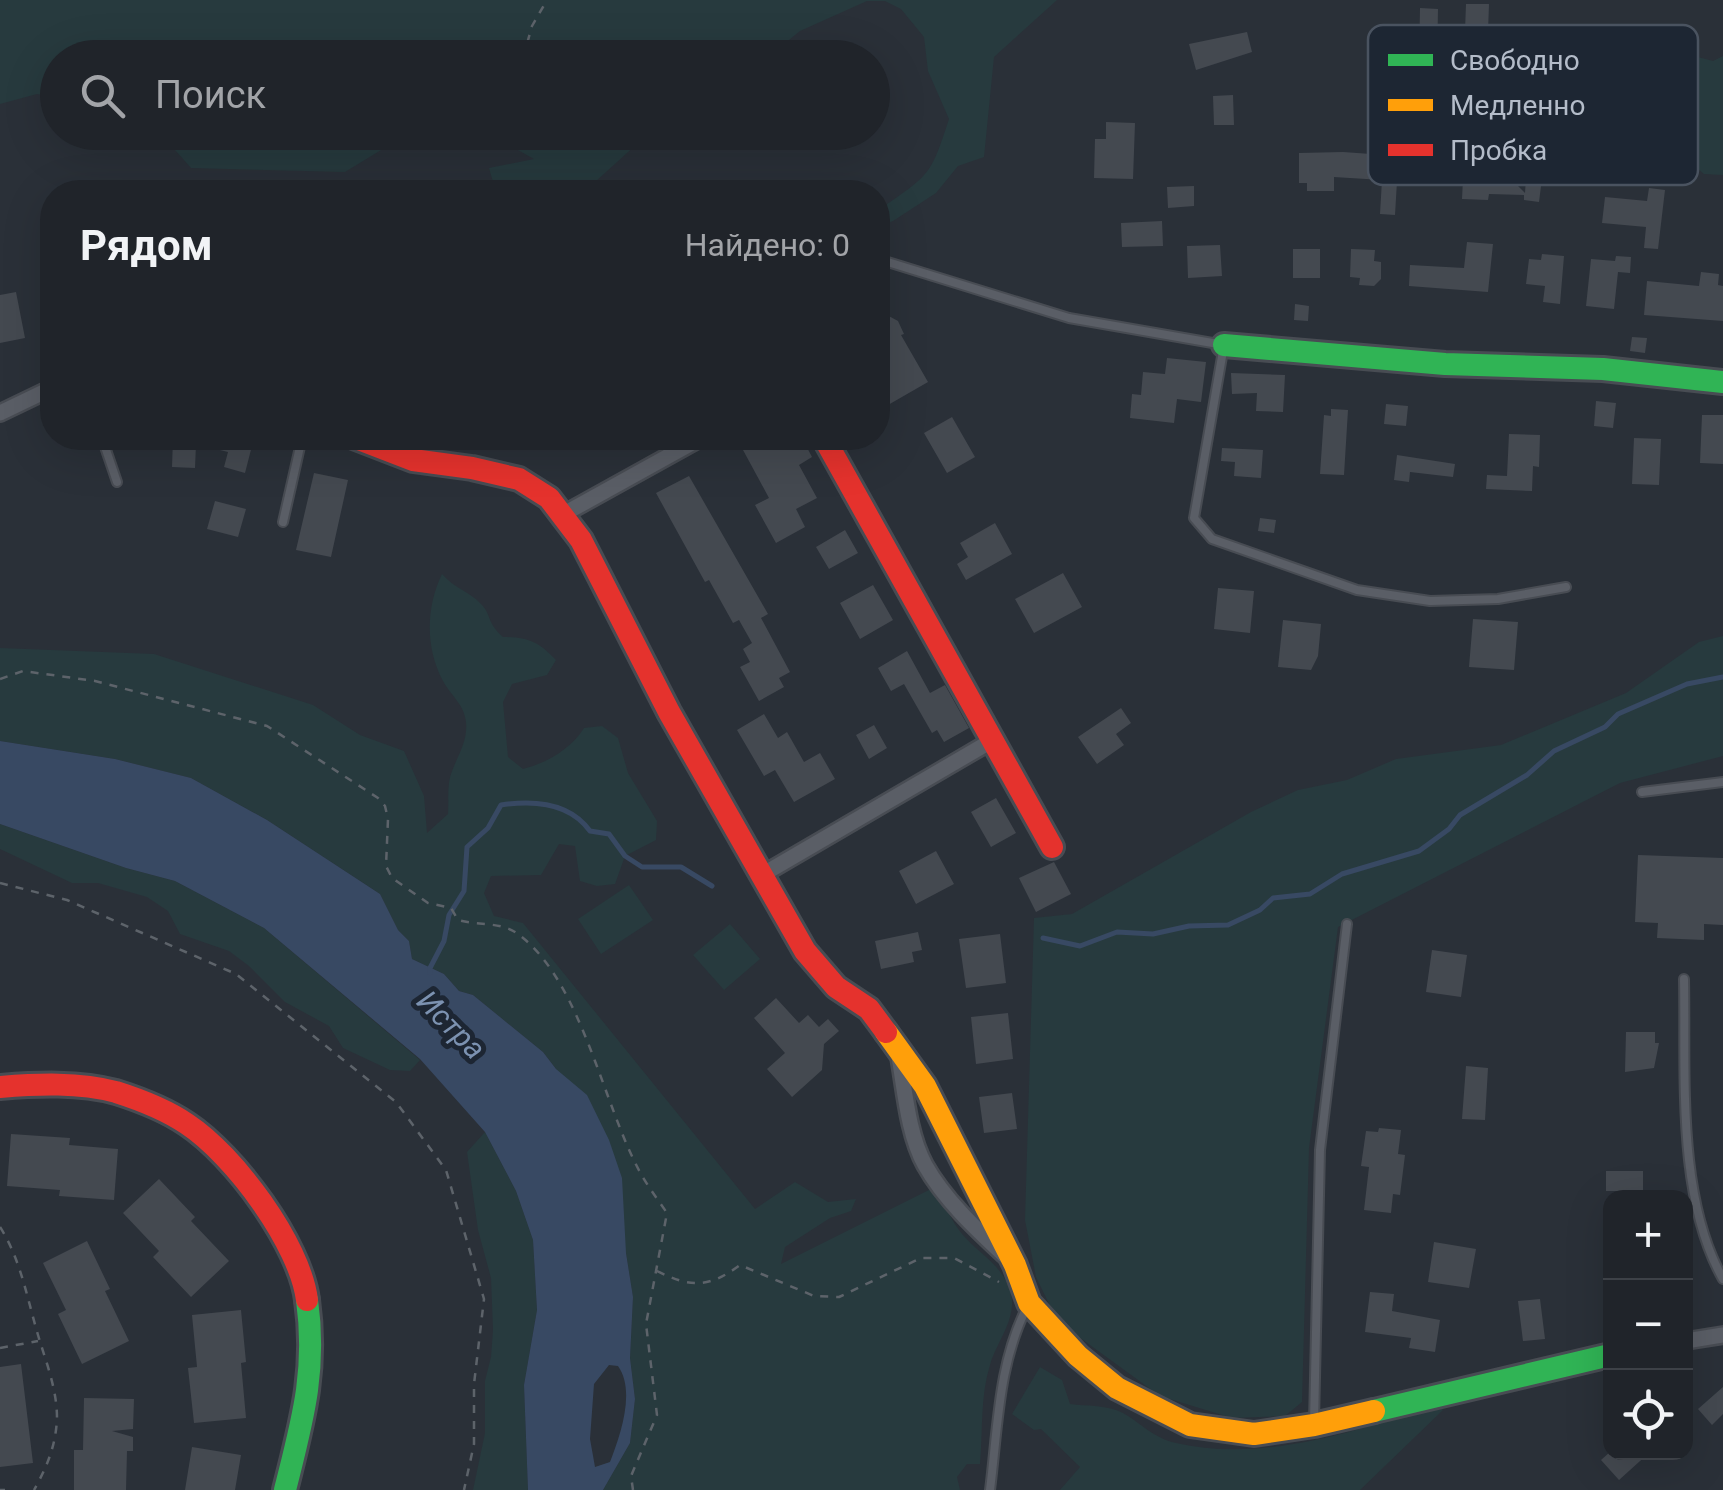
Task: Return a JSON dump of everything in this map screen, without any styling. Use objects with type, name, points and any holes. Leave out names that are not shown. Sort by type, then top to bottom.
[{"type":"street","points":[[1224,345],[1445,364],[1603,369],[1723,382]]},
{"type":"street","points":[[0,413],[40,394]]},
{"type":"street","points":[[388,450],[414,460],[520,480],[549,498],[582,540],[669,712],[804,951],[836,986],[869,1009],[925,1086],[1028,1300],[1078,1356],[1117,1388],[1190,1425],[1254,1434],[1314,1425],[1603,1357]]},
{"type":"street","points":[[562,515],[679,450]]},
{"type":"street","points":[[831,450],[1052,847]]},
{"type":"street","points":[[760,876],[992,740]]},
{"type":"street","points":[[898,1047],[909,1116],[924,1164],[970,1224],[1014,1264]]},
{"type":"street","points":[[0,1088],[43,1082],[115,1092],[187,1124],[224,1158],[262,1203],[294,1257],[306,1290],[313,1342],[306,1403],[285,1490]]},
{"type":"street","points":[[1693,1340],[1723,1335]]},
{"type":"lane","points":[[890,263],[1069,318],[1224,345],[1194,518],[1212,539],[1357,590],[1430,601],[1498,599],[1566,587]]},
{"type":"lane","points":[[106,450],[117,482]]},
{"type":"lane","points":[[283,522],[299,450]]},
{"type":"lane","points":[[1642,792],[1723,782]]},
{"type":"lane","points":[[1314,1425],[1320,1150],[1347,924]]},
{"type":"lane","points":[[1684,979],[1690,1162],[1707,1252],[1723,1279]]},
{"type":"lane","points":[[990,1490],[1002,1374],[1028,1300]]},
{"type":"path","points":[[528,40],[547,0]]},
{"type":"path","points":[[0,679],[23,671],[96,681],[267,726],[385,806],[386,866],[392,878],[428,903],[451,908],[458,920],[515,931],[538,952],[568,1001],[640,1172],[667,1213],[646,1324],[658,1415],[631,1476],[633,1490]]},
{"type":"path","points":[[0,883],[68,900],[236,974],[396,1102],[446,1170],[484,1300],[474,1384],[474,1444],[464,1490]]},
{"type":"path","points":[[0,1226],[20,1265],[48,1360],[56,1417],[50,1461],[34,1490]]},
{"type":"path","points":[[657,1272],[685,1285],[720,1279],[740,1264],[814,1296],[839,1297],[921,1258],[954,1258],[1028,1300]]},
{"type":"path","points":[[0,1348],[40,1340]]},
{"type":"green space","points":[[0,0],[1057,0],[994,57],[984,157],[958,166],[936,193],[890,222],[890,202],[927,171],[949,119],[928,71],[924,37],[901,9],[885,1],[867,1],[800,31],[789,40],[40,40],[40,94],[0,104]]},
{"type":"green space","points":[[1723,56],[1723,175],[1704,174],[1698,169],[1698,57],[1713,61]]},
{"type":"green space","points":[[175,150],[381,150],[345,172],[191,168]]},
{"type":"green space","points":[[518,150],[630,150],[597,180],[492,180],[489,168],[534,159]]},
{"type":"green space","points":[[442,574],[481,604],[503,637],[532,642],[556,660],[547,675],[512,684],[503,702],[508,757],[523,769],[550,759],[584,728],[602,726],[618,738],[628,773],[657,821],[656,840],[625,856],[615,884],[597,886],[580,881],[575,846],[559,844],[541,875],[491,876],[484,893],[494,916],[523,923],[755,1209],[795,1182],[828,1202],[856,1199],[851,1211],[830,1218],[785,1247],[781,1264],[935,1187],[958,1229],[1007,1283],[1011,1312],[987,1377],[980,1464],[967,1464],[957,1477],[960,1490],[603,1490],[630,1443],[635,1399],[630,1358],[633,1297],[626,1253],[556,1069],[543,1052],[473,995],[459,991],[444,974],[412,959],[409,941],[398,930],[380,894],[267,820],[191,778],[115,759],[0,741],[0,648],[154,654],[313,705],[360,735],[404,751],[424,796],[427,833],[448,814],[450,779],[466,729],[463,710],[446,686],[433,655],[431,613]]},
{"type":"green space","points":[[1723,636],[1723,756],[1620,783],[1338,927],[1309,1148],[1302,1402],[1285,1416],[1232,1418],[1160,1396],[1079,1337],[1052,1310],[1036,1277],[1025,1220],[1034,918],[1072,914],[1251,812],[1298,790],[1347,780],[1396,759],[1501,745],[1626,693],[1699,642]]},
{"type":"green space","points":[[0,824],[175,881],[264,928],[420,1060],[410,1071],[390,1070],[343,1048],[329,1026],[285,1002],[229,951],[180,934],[168,911],[147,897],[98,883],[72,883],[0,849]]},
{"type":"green space","points":[[629,885],[653,920],[601,954],[578,919]]},
{"type":"green space","points":[[730,924],[760,959],[724,990],[693,955]]},
{"type":"green space","points":[[485,1132],[516,1191],[533,1240],[537,1310],[524,1385],[528,1490],[473,1490],[485,1433],[485,1381],[493,1330],[491,1278],[478,1230],[467,1152]]},
{"type":"green space","points":[[1040,1367],[1062,1380],[1070,1404],[1117,1410],[1168,1441],[1209,1448],[1276,1447],[1343,1433],[1439,1404],[1443,1410],[1360,1490],[1060,1490],[1080,1467],[1041,1429],[1034,1430],[1012,1414]]},
{"type":"water","name":"Истра","points":[[0,741],[115,759],[191,778],[267,820],[380,894],[398,930],[409,941],[412,959],[444,974],[459,991],[473,995],[543,1052],[556,1069],[587,1095],[622,1178],[633,1297],[630,1358],[635,1399],[630,1443],[603,1490],[528,1490],[524,1385],[537,1310],[533,1240],[516,1191],[485,1132],[420,1059],[264,928],[175,881],[0,824]],"holes":[[[609,1365],[618,1366],[626,1388],[622,1427],[610,1462],[595,1467],[590,1439],[594,1384]]]},
{"type":"building","points":[[1466,4],[1489,4],[1488,25],[1465,25]]},
{"type":"building","points":[[1420,8],[1438,9],[1438,25],[1420,25]]},
{"type":"building","points":[[1247,32],[1252,52],[1196,70],[1189,44]]},
{"type":"building","points":[[1233,95],[1234,125],[1214,125],[1213,96]]},
{"type":"building","points":[[1106,122],[1135,123],[1133,179],[1094,178],[1095,139],[1106,139]]},
{"type":"building","points":[[1299,153],[1368,154],[1368,179],[1334,177],[1334,191],[1307,191],[1307,183],[1299,183]]},
{"type":"building","points":[[1382,185],[1397,185],[1395,215],[1380,214]]},
{"type":"building","points":[[1463,185],[1517,185],[1525,193],[1526,185],[1541,185],[1539,202],[1524,200],[1524,195],[1489,194],[1488,200],[1462,199]]},
{"type":"building","points":[[1194,186],[1194,206],[1168,208],[1167,187]]},
{"type":"building","points":[[1649,188],[1665,190],[1658,249],[1644,248],[1646,227],[1602,223],[1605,197],[1647,201]]},
{"type":"building","points":[[1162,221],[1163,246],[1122,247],[1121,223]]},
{"type":"building","points":[[1467,242],[1493,244],[1488,292],[1409,286],[1410,265],[1464,268]]},
{"type":"building","points":[[1220,245],[1222,276],[1188,278],[1187,246]]},
{"type":"building","points":[[1293,249],[1320,249],[1320,278],[1293,278]]},
{"type":"building","points":[[1351,249],[1375,250],[1374,261],[1381,262],[1381,279],[1374,286],[1359,285],[1360,278],[1350,277]]},
{"type":"building","points":[[1542,254],[1564,256],[1560,304],[1543,302],[1545,286],[1526,284],[1529,259],[1541,260]]},
{"type":"building","points":[[1616,256],[1631,257],[1630,273],[1618,272],[1614,309],[1586,306],[1591,259],[1615,261]]},
{"type":"building","points":[[1701,272],[1719,274],[1723,321],[1644,315],[1647,281],[1699,286]]},
{"type":"building","points":[[16,292],[25,338],[0,343],[0,295]]},
{"type":"building","points":[[1295,304],[1309,306],[1308,321],[1294,320]]},
{"type":"building","points":[[890,317],[898,321],[904,334],[901,335],[928,382],[890,404]]},
{"type":"building","points":[[1632,337],[1647,338],[1645,353],[1630,351]]},
{"type":"building","points":[[1167,358],[1206,362],[1201,402],[1177,399],[1174,423],[1130,418],[1132,394],[1141,395],[1143,372],[1165,374]]},
{"type":"building","points":[[1231,373],[1285,375],[1283,412],[1256,411],[1257,393],[1232,394]]},
{"type":"building","points":[[1596,401],[1616,403],[1613,428],[1594,426]]},
{"type":"building","points":[[1386,404],[1408,406],[1406,426],[1384,424]]},
{"type":"building","points":[[1331,409],[1348,410],[1344,475],[1320,474],[1324,415],[1331,416]]},
{"type":"building","points":[[1702,415],[1723,415],[1723,464],[1700,463]]},
{"type":"building","points":[[952,417],[975,457],[947,473],[924,433]]},
{"type":"building","points":[[1509,434],[1540,435],[1539,467],[1533,466],[1532,491],[1486,489],[1487,475],[1507,476]]},
{"type":"building","points":[[1634,438],[1661,439],[1659,485],[1632,484]]},
{"type":"building","points":[[1222,448],[1263,450],[1261,478],[1234,476],[1235,462],[1221,461]]},
{"type":"building","points":[[173,450],[196,450],[195,468],[172,467]]},
{"type":"building","points":[[220,450],[251,450],[245,473],[224,467],[228,452]]},
{"type":"building","points":[[743,450],[808,450],[812,457],[799,465],[817,498],[796,509],[805,527],[776,543],[755,505],[769,498]]},
{"type":"building","points":[[1397,455],[1455,464],[1453,477],[1410,472],[1409,482],[1394,480]]},
{"type":"building","points":[[314,473],[348,480],[331,557],[296,550]]},
{"type":"building","points":[[689,476],[768,614],[761,618],[790,672],[779,678],[784,687],[759,701],[740,667],[750,662],[743,649],[752,643],[739,620],[733,623],[709,580],[705,582],[656,493]]},
{"type":"building","points":[[215,501],[246,509],[238,537],[207,529]]},
{"type":"building","points":[[1260,518],[1276,520],[1274,533],[1258,531]]},
{"type":"building","points":[[995,523],[1012,554],[966,580],[957,564],[968,557],[960,543]]},
{"type":"building","points":[[845,530],[858,553],[829,569],[816,547]]},
{"type":"building","points":[[1063,573],[1082,607],[1034,633],[1015,599]]},
{"type":"building","points":[[873,585],[893,620],[860,639],[840,603]]},
{"type":"building","points":[[1218,588],[1254,591],[1250,633],[1214,629]]},
{"type":"building","points":[[1473,619],[1518,622],[1514,670],[1469,667]]},
{"type":"building","points":[[1283,620],[1321,624],[1318,656],[1311,670],[1278,667]]},
{"type":"building","points":[[907,651],[930,693],[945,685],[969,728],[944,742],[937,730],[932,733],[904,684],[891,691],[878,668]]},
{"type":"building","points":[[1121,708],[1131,723],[1116,734],[1124,745],[1097,764],[1078,737]]},
{"type":"building","points":[[764,714],[778,738],[787,732],[804,762],[820,753],[835,779],[794,802],[775,770],[764,776],[737,730]]},
{"type":"building","points":[[874,725],[887,748],[869,759],[856,735]]},
{"type":"building","points":[[996,798],[1016,833],[991,847],[971,812]]},
{"type":"building","points":[[936,851],[954,884],[916,904],[899,871]]},
{"type":"building","points":[[1638,855],[1723,858],[1723,925],[1704,924],[1704,940],[1657,938],[1658,923],[1635,922]]},
{"type":"building","points":[[1054,862],[1071,894],[1036,912],[1019,878]]},
{"type":"building","points":[[918,932],[922,950],[912,952],[914,962],[881,969],[875,941]]},
{"type":"building","points":[[1000,934],[1006,983],[966,988],[959,939]]},
{"type":"building","points":[[1432,950],[1467,955],[1461,997],[1426,992]]},
{"type":"building","points":[[776,998],[799,1023],[808,1015],[819,1027],[828,1019],[839,1031],[824,1044],[822,1070],[792,1097],[767,1069],[785,1053],[754,1018]]},
{"type":"building","points":[[1008,1013],[1013,1059],[976,1064],[971,1017]]},
{"type":"building","points":[[1626,1032],[1655,1032],[1655,1043],[1659,1043],[1654,1068],[1625,1072]]},
{"type":"building","points":[[1466,1066],[1488,1068],[1485,1120],[1462,1119]]},
{"type":"building","points":[[1012,1093],[1017,1129],[984,1133],[979,1097]]},
{"type":"building","points":[[1379,1128],[1401,1130],[1398,1154],[1405,1155],[1400,1195],[1393,1194],[1391,1213],[1364,1210],[1369,1167],[1361,1166],[1366,1131],[1378,1132]]},
{"type":"building","points":[[11,1134],[70,1138],[69,1145],[118,1149],[114,1200],[59,1196],[60,1190],[7,1186]]},
{"type":"building","points":[[1606,1171],[1643,1171],[1643,1190],[1606,1190]]},
{"type":"building","points":[[159,1179],[229,1261],[191,1297],[153,1257],[159,1251],[123,1213]]},
{"type":"building","points":[[87,1241],[129,1341],[82,1364],[58,1314],[66,1310],[43,1263]]},
{"type":"building","points":[[1434,1242],[1476,1249],[1469,1288],[1428,1282]]},
{"type":"building","points":[[1370,1292],[1394,1294],[1392,1311],[1440,1320],[1435,1352],[1409,1348],[1411,1338],[1365,1332]]},
{"type":"building","points":[[1540,1299],[1545,1339],[1523,1341],[1518,1301]]},
{"type":"building","points":[[241,1310],[246,1418],[194,1423],[188,1368],[197,1367],[192,1315]]},
{"type":"building","points":[[21,1364],[33,1463],[0,1467],[0,1367]]},
{"type":"building","points":[[1723,1387],[1723,1414],[1712,1425],[1698,1409]]},
{"type":"building","points":[[84,1398],[134,1399],[133,1429],[112,1431],[133,1437],[133,1451],[127,1451],[126,1490],[74,1490],[74,1450],[83,1450]]},
{"type":"building","points":[[192,1447],[241,1455],[235,1490],[185,1490]]},
{"type":"building","points":[[1603,1458],[1641,1460],[1619,1480]]},
{"type":"waterway","points":[[1043,938],[1080,946],[1117,932],[1153,934],[1189,926],[1228,925],[1260,910],[1273,898],[1310,894],[1342,874],[1419,851],[1449,829],[1460,815],[1527,775],[1554,751],[1605,727],[1618,714],[1687,684],[1723,677]]},
{"type":"waterway","name":"Истра","points":[[430,973],[444,941],[449,915],[464,891],[467,847],[488,828],[501,805],[538,803],[561,809],[582,821],[590,831],[609,834],[625,856],[642,867],[681,867],[712,886]]},
{"type":"traffic: fast","points":[[1224,345],[1445,364],[1603,369],[1723,382]]},
{"type":"traffic: fast","points":[[285,1490],[309,1373],[307,1300]]},
{"type":"traffic: fast","points":[[1374,1411],[1603,1357]]},
{"type":"traffic: slow","points":[[886,1032],[925,1086],[1015,1265],[1029,1303],[1078,1356],[1117,1388],[1190,1425],[1254,1434],[1374,1411]]},
{"type":"traffic: jam","points":[[387,450],[413,460],[519,479],[549,498],[581,540],[669,712],[805,951],[836,987],[869,1009],[886,1032]]},
{"type":"traffic: jam","points":[[831,450],[1052,847]]},
{"type":"traffic: jam","points":[[0,1087],[58,1085],[102,1089],[143,1102],[187,1124],[225,1157],[262,1203],[292,1253],[307,1300]]}]
